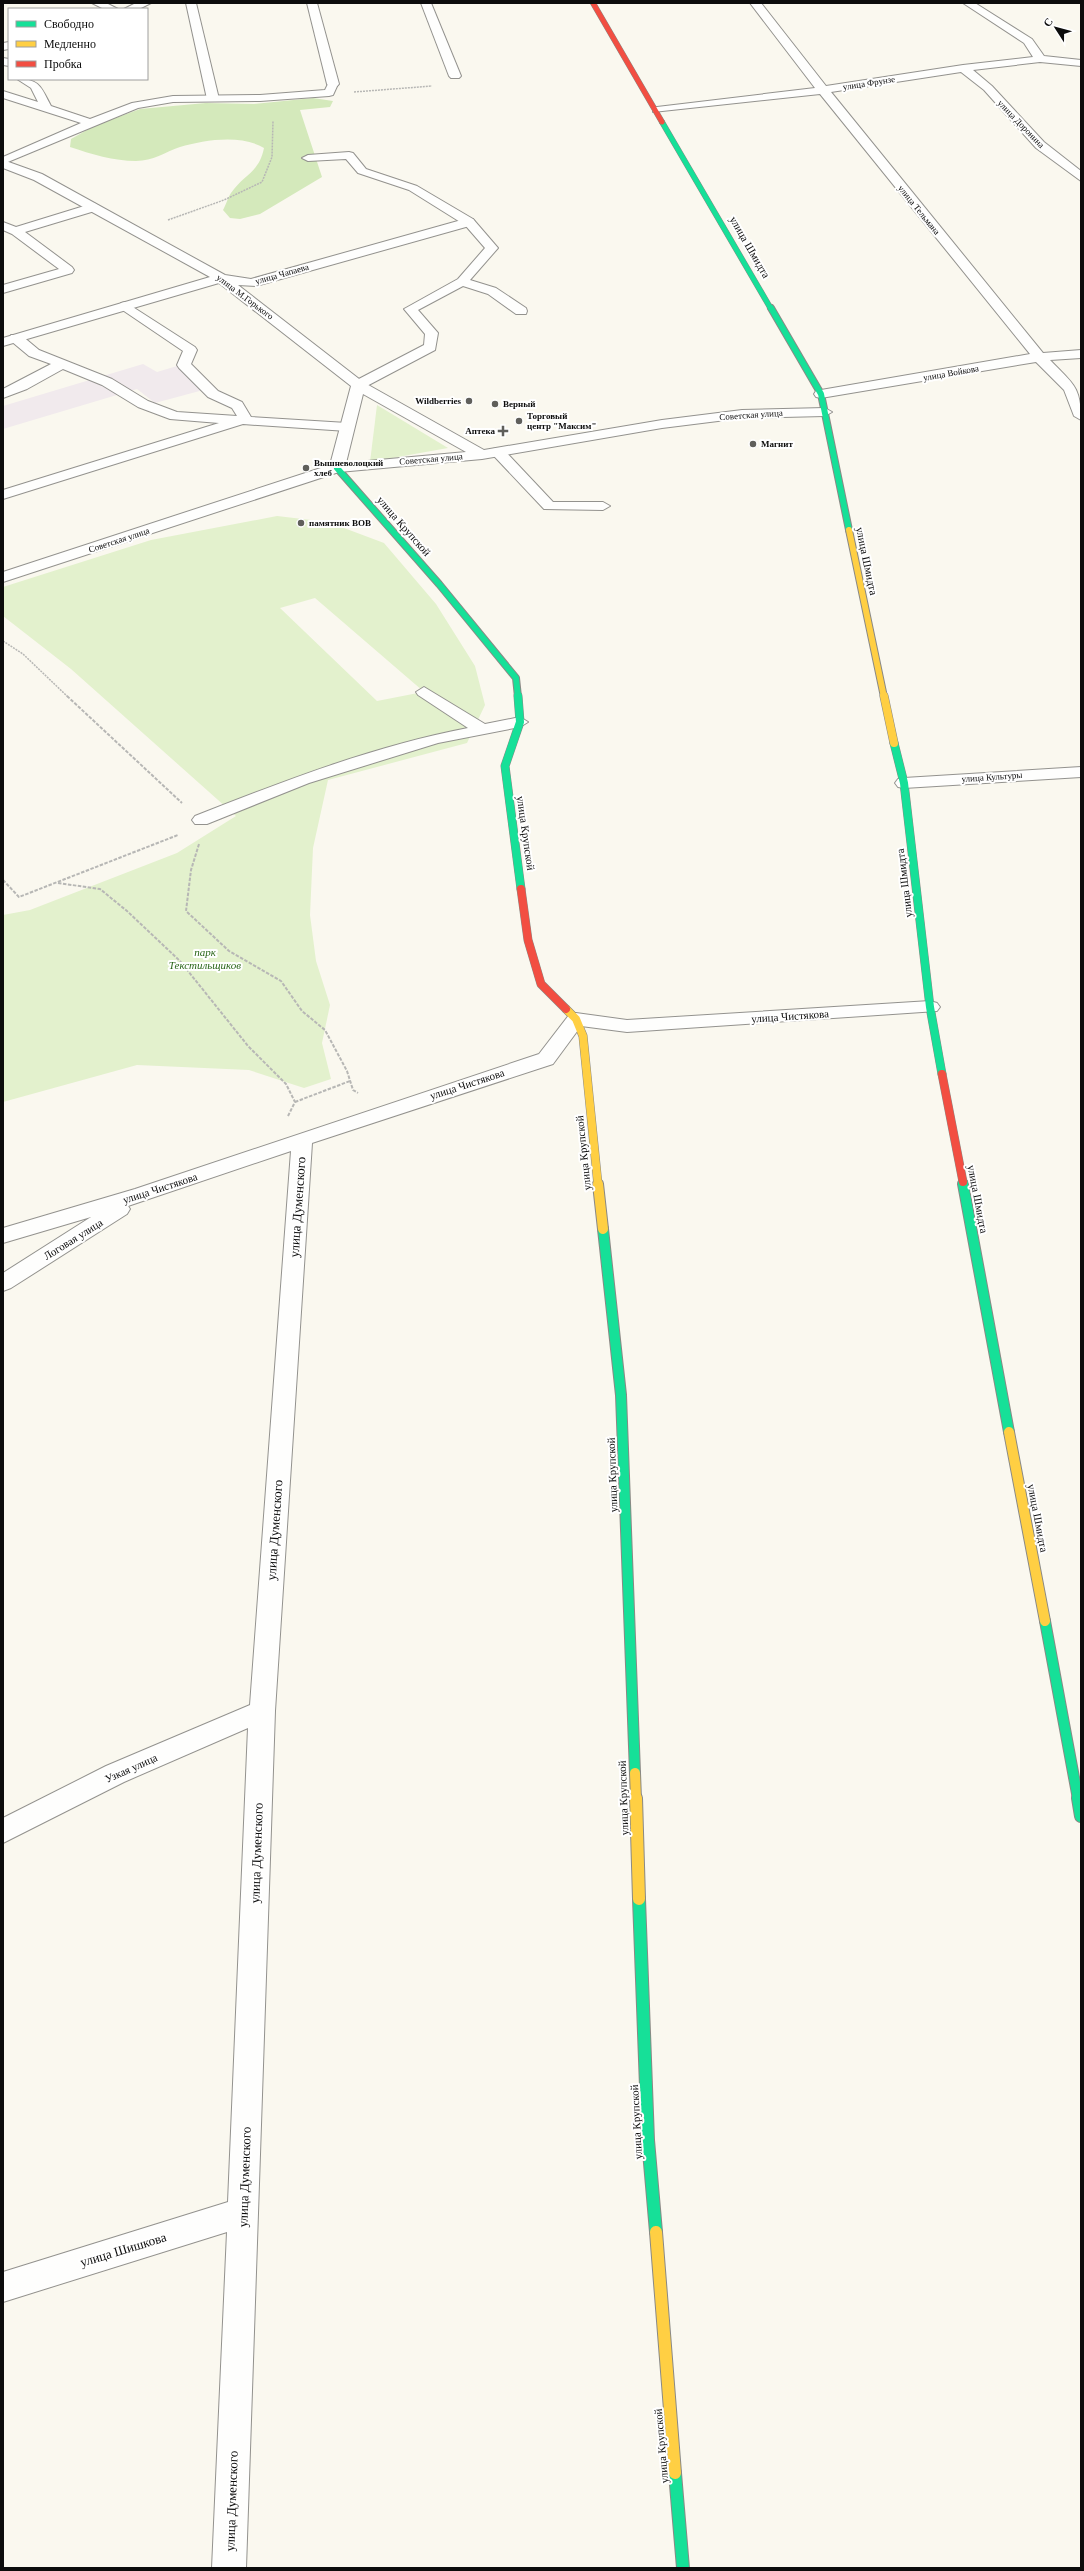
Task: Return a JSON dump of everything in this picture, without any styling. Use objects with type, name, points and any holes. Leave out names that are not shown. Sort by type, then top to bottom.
[{"type":"main road","name":"улица Шмидта","points":[[593,3],[657,110],[821,394],[880,682],[904,783],[930,1007],[1081,1816]]},
{"type":"main road","name":"улица Крупской","points":[[337,468],[439,584],[516,678],[520,722],[504,766],[528,940],[541,984],[576,1019],[583,1036],[621,1395],[648,2140],[683,2568]]},
{"type":"street","points":[[132,8],[146,3]]},
{"type":"street","points":[[191,3],[213,99]]},
{"type":"street","points":[[312,3],[331,89]]},
{"type":"street","points":[[426,3],[455,76]]},
{"type":"street","name":"улица Тельмана","points":[[755,3],[823,90],[1039,358],[1070,389],[1081,416]]},
{"type":"street","points":[[968,3],[1028,41],[1040,59]]},
{"type":"street","name":"улица Фрунзе","points":[[657,110],[823,90],[963,68],[1040,59],[1081,63]]},
{"type":"street","name":"улица Доронина","points":[[963,68],[988,88],[1040,145],[1081,177]]},
{"type":"street","name":"улица М.Горького","points":[[3,163],[38,176],[222,278],[358,385],[482,455]]},
{"type":"street","name":"улица Чапаева","points":[[3,342],[222,278],[251,283],[469,222]]},
{"type":"street","name":"улица Войкова","points":[[821,394],[1039,358],[1081,354]]},
{"type":"street","points":[[337,468],[358,385]]},
{"type":"street","name":"Советская улица","points":[[3,577],[337,468],[482,455],[662,424],[742,414],[825,412]]},
{"type":"street","name":"улица Культуры","points":[[904,783],[1081,772]]},
{"type":"street","name":"улица Чистякова","points":[[3,1236],[142,1194],[384,1111],[546,1059],[576,1019],[627,1026],[930,1007]]},
{"type":"street","name":"улица Думенского","points":[[229,2568],[262,1711],[302,1140]]},
{"type":"street","name":"Логовая улица","points":[[3,1283],[142,1194]]},
{"type":"street","name":"Узкая улица","points":[[3,1831],[115,1774],[262,1711]]},
{"type":"street","name":"улица Шишкова","points":[[3,2287],[242,2212]]},
{"type":"lane","points":[[97,3],[110,8]]},
{"type":"lane","points":[[24,80],[35,86],[46,108]]},
{"type":"lane","points":[[3,163],[90,122],[136,105],[173,99],[267,98],[331,89]]},
{"type":"lane","points":[[3,94],[90,122]]},
{"type":"lane","points":[[308,158],[349,155],[362,171],[413,188],[469,222],[492,248],[462,282],[410,309],[432,333],[430,347],[358,385]]},
{"type":"lane","points":[[16,231],[94,207]]},
{"type":"lane","points":[[3,226],[16,231],[68,270],[3,289]]},
{"type":"lane","points":[[462,282],[492,291],[522,311]]},
{"type":"lane","points":[[125,306],[190,350],[184,365],[214,394],[237,405],[246,419]]},
{"type":"lane","points":[[16,338],[34,353],[60,365],[107,382],[143,404],[175,416],[246,419],[347,427]]},
{"type":"lane","points":[[3,394],[22,386],[60,365]]},
{"type":"lane","points":[[3,495],[246,419]]},
{"type":"lane","points":[[498,452],[549,506],[603,506]]},
{"type":"lane","points":[[424,692],[483,730]]},
{"type":"lane","points":[[203,822],[303,779],[435,739],[520,722]]},
{"type":"path","points":[[331,89],[416,89],[443,84],[455,76]]},
{"type":"path","points":[[137,231],[224,200],[262,182],[272,157],[273,109],[267,98]]},
{"type":"path","points":[[3,641],[23,654],[203,822]]},
{"type":"path","points":[[3,880],[20,897],[203,822]]},
{"type":"path","points":[[203,822],[191,870],[186,911],[229,951],[281,981],[302,1011],[325,1030],[347,1071],[353,1090],[384,1111]]},
{"type":"path","points":[[58,882],[100,889],[127,911],[180,961],[248,1046],[286,1084],[295,1102]]},
{"type":"path","points":[[269,1151],[295,1102],[350,1081]]},
{"type":"shaded area","points":[[143,364],[157,372],[177,366],[207,389],[155,403],[137,389],[3,429],[3,406]]},
{"type":"green space","points":[[313,98],[333,101],[330,107],[300,110],[322,177],[260,214],[240,219],[230,218],[223,210],[231,193],[259,163],[264,148],[255,144],[234,140],[200,142],[180,147],[142,161],[128,161],[94,155],[70,147],[71,139],[94,126],[140,109],[206,103],[254,104]]},
{"type":"green space","points":[[377,405],[448,448],[370,462]]},
{"type":"green space","name":"парк Текстильщиков","points":[[277,516],[328,522],[384,543],[436,604],[475,666],[485,705],[467,743],[328,780],[313,848],[310,915],[316,961],[330,1005],[322,1043],[331,1079],[304,1088],[249,1070],[137,1065],[3,1102],[3,915],[30,910],[177,853],[236,816],[71,669],[3,616],[3,587],[151,540]],"holes":[[[315,598],[423,691],[377,701],[280,608]]]},
{"type":"traffic: fast","points":[[662,122],[821,394],[849,530]]},
{"type":"traffic: fast","points":[[337,468],[439,584],[516,678],[520,722],[505,766],[521,889]]},
{"type":"traffic: fast","points":[[894,743],[904,783],[930,1007],[942,1074]]},
{"type":"traffic: fast","points":[[963,1182],[1009,1432]]},
{"type":"traffic: fast","points":[[603,1229],[621,1395],[635,1773]]},
{"type":"traffic: fast","points":[[1045,1621],[1081,1816]]},
{"type":"traffic: fast","points":[[639,1899],[648,2140],[656,2232]]},
{"type":"traffic: fast","points":[[675,2473],[683,2568]]},
{"type":"traffic: slow","points":[[849,530],[894,743]]},
{"type":"traffic: slow","points":[[566,1009],[576,1019],[583,1036],[603,1229]]},
{"type":"traffic: slow","points":[[1009,1432],[1045,1621]]},
{"type":"traffic: slow","points":[[635,1773],[639,1899]]},
{"type":"traffic: slow","points":[[656,2232],[675,2473]]},
{"type":"traffic: jam","points":[[593,3],[662,122]]},
{"type":"traffic: jam","points":[[521,889],[528,940],[541,984],[566,1009]]},
{"type":"traffic: jam","points":[[942,1074],[963,1182]]},
{"type":"place","name":"Wildberries","points":[[469,401]]},
{"type":"place","name":"Верный","points":[[495,404]]},
{"type":"place","name":"Торговый центр \"Максим\"","points":[[519,421]]},
{"type":"place","name":"Аптека","points":[[503,431]]},
{"type":"place","name":"Магнит","points":[[753,444]]},
{"type":"place","name":"Вышневолоцкий хлеб","points":[[306,468]]},
{"type":"place","name":"памятник ВОВ","points":[[301,523]]}]
